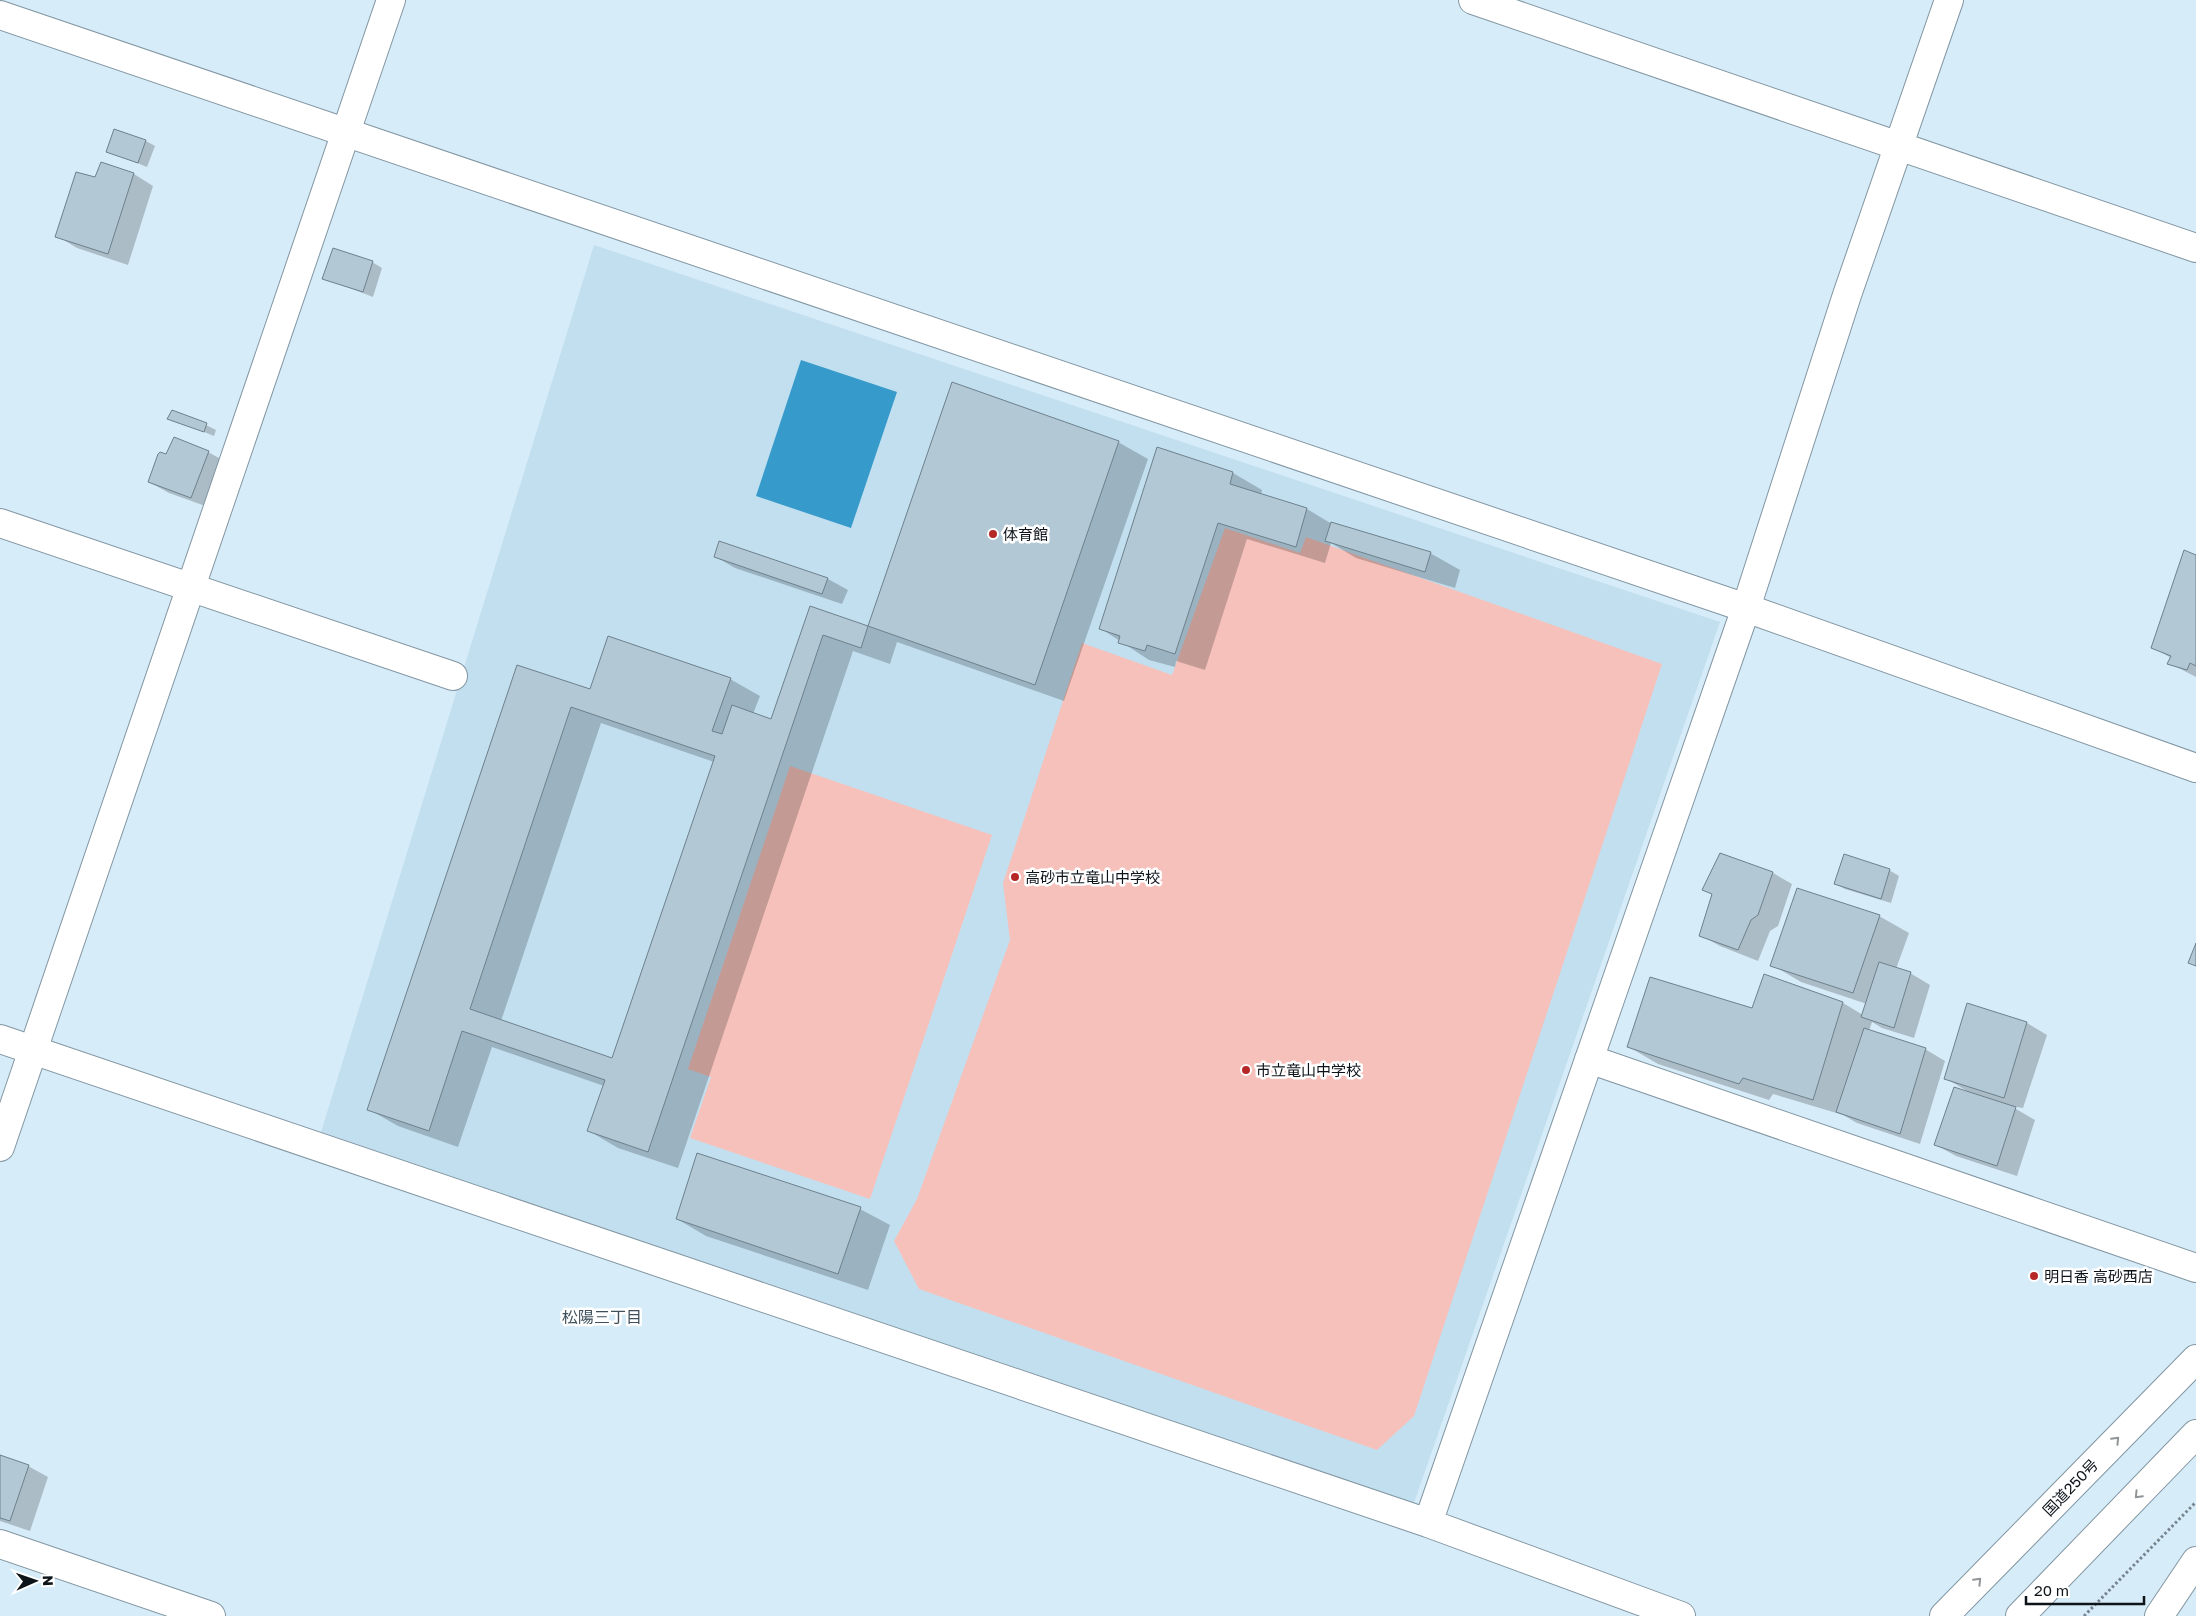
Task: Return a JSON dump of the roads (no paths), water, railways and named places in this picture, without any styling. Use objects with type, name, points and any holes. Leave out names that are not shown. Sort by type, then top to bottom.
[{"type":"main road","points":[[0,1147],[391,0]]},
{"type":"main road","points":[[1473,0],[2196,248]]},
{"type":"main road","points":[[1428,1523],[1746,608],[1847,295],[1949,0]]},
{"type":"main road","points":[[0,15],[1746,608],[2196,768]]},
{"type":"main road","points":[[0,523],[453,676]]},
{"type":"main road","points":[[0,1039],[1428,1523],[1681,1616]]},
{"type":"main road","points":[[1590,1059],[2196,1268]]},
{"type":"main road","name":"国道250号","points":[[1944,1616],[2196,1359]]},
{"type":"main road","points":[[2020,1616],[2196,1434]]},
{"type":"main road","points":[[0,1544],[211,1616]]},
{"type":"main road","points":[[2159,1616],[2191,1579]]},
{"type":"water","points":[[801,360],[897,392],[851,528],[756,496]]},
{"type":"place","name":"体育館","points":[[993,534]]},
{"type":"place","name":"高砂市立竜山中学校","points":[[1015,877]]},
{"type":"place","name":"市立竜山中学校","points":[[1246,1070]]},
{"type":"place","name":"明日香 高砂西店","points":[[2034,1276]]},
{"type":"district","name":"松陽三丁目","points":[[602,1317]]}]
